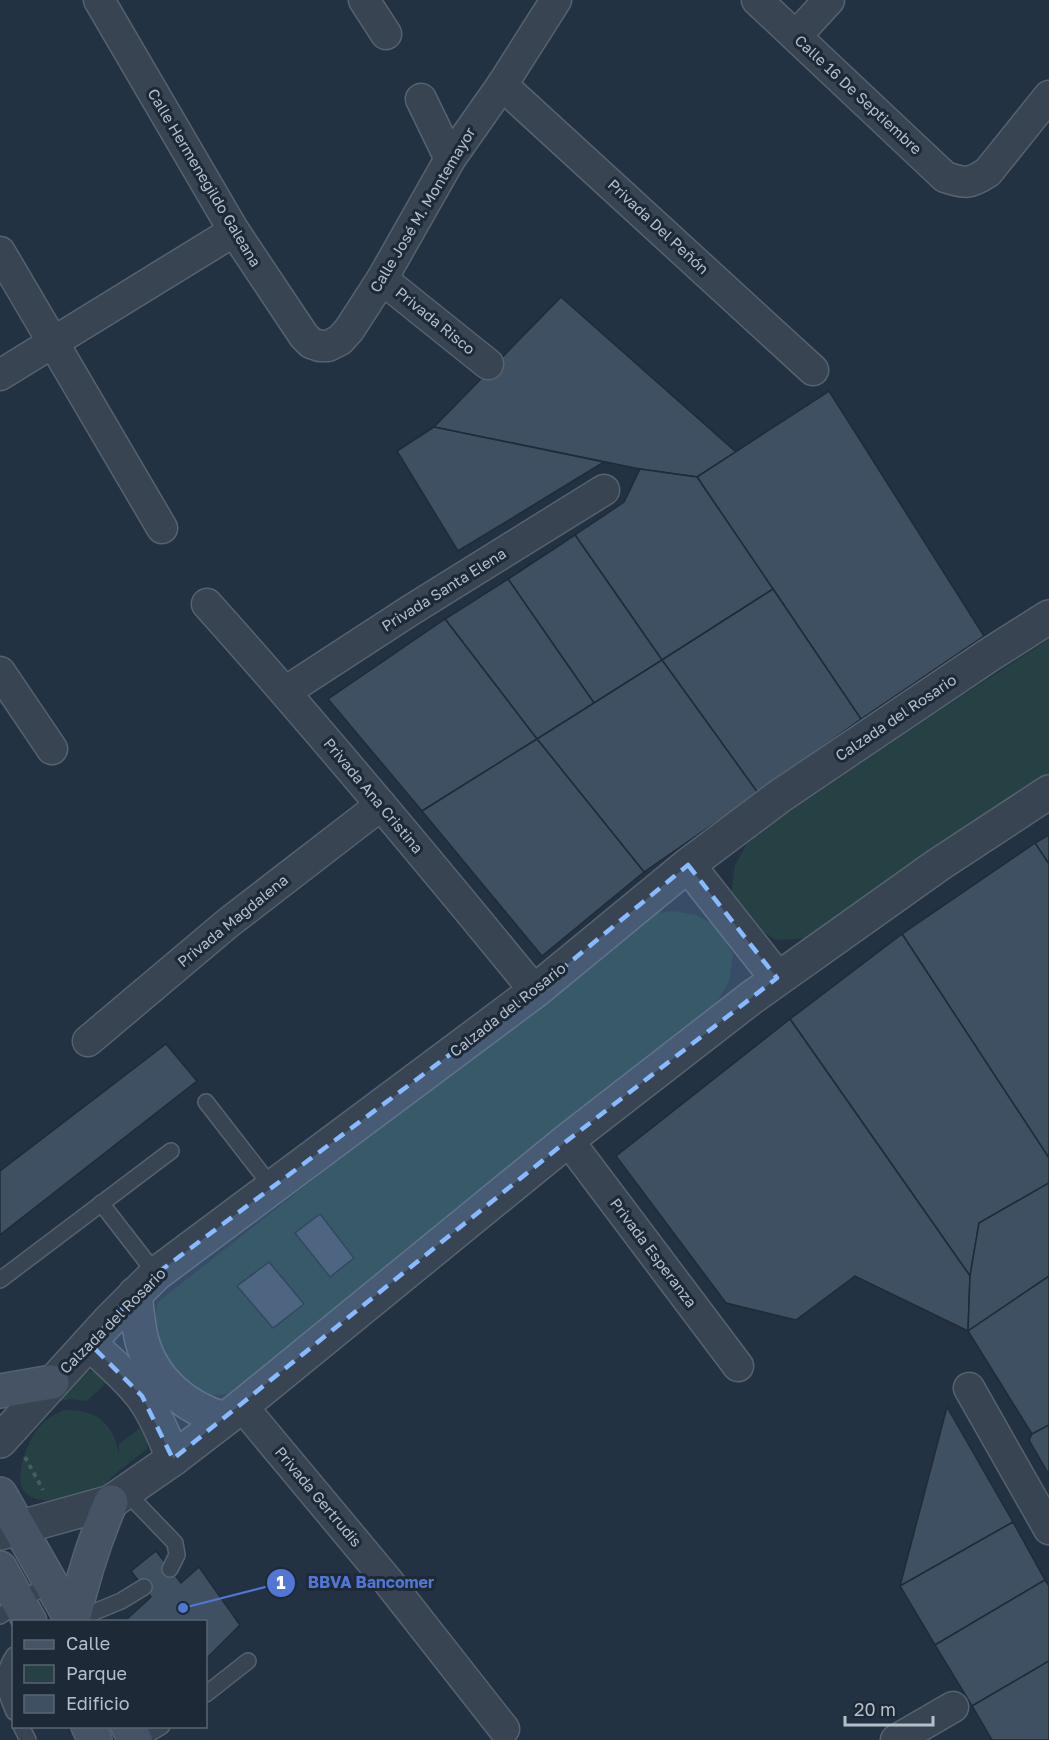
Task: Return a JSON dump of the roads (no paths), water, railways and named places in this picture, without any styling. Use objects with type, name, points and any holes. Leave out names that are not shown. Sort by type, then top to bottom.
[{"type":"main road","points":[[0,1391],[52,1382]]},
{"type":"main road","points":[[0,1494],[9,1530],[50,1582],[72,1620]]},
{"type":"main road","points":[[73,1620],[96,1536],[119,1497]]},
{"type":"main road","points":[[0,1569],[16,1613]]},
{"type":"street","name":"Calle Hermenegildo Galeana","points":[[99,0],[234,231],[304,336],[311,343],[320,346]]},
{"type":"street","points":[[364,0],[386,34]]},
{"type":"street","name":"Calle José M. Montemayor","points":[[320,346],[328,346],[340,340],[344,335],[382,279],[450,159],[502,85],[556,0]]},
{"type":"street","name":"Calle 16 De Septiembre","points":[[757,0],[945,177],[963,183],[976,181],[988,172],[1049,96]]},
{"type":"street","points":[[796,36],[829,0]]},
{"type":"street","name":"Privada Del Peñón","points":[[502,85],[813,370]]},
{"type":"street","points":[[421,99],[450,159]]},
{"type":"street","points":[[0,375],[234,231]]},
{"type":"street","points":[[0,252],[162,528]]},
{"type":"street","name":"Privada Risco","points":[[382,279],[488,364]]},
{"type":"street","name":"Privada Santa Elena","points":[[285,692],[411,610],[604,490]]},
{"type":"street","name":"Privada Ana Cristina","points":[[207,604],[381,805],[535,991]]},
{"type":"street","name":"Calzada del Rosario","points":[[5,1436],[52,1382],[146,1284],[535,991],[688,865],[780,796],[1049,617]]},
{"type":"street","points":[[0,672],[52,749]]},
{"type":"street","points":[[9,1530],[119,1497],[173,1459],[233,1413],[568,1140],[777,978],[938,865],[1049,792]]},
{"type":"street","name":"Privada Magdalena","points":[[88,1041],[228,923],[381,805]]},
{"type":"street","points":[[688,865],[777,978]]},
{"type":"street","name":"Privada Esperanza","points":[[568,1140],[738,1366]]},
{"type":"street","points":[[146,1284],[142,1341],[149,1362],[166,1385],[187,1403],[207,1414],[233,1413]]},
{"type":"street","points":[[89,1343],[124,1375],[142,1396],[162,1429],[173,1459]]},
{"type":"street","points":[[969,1388],[1049,1529]]},
{"type":"street","name":"Privada Gertrudis","points":[[233,1413],[387,1580],[504,1729]]},
{"type":"street","points":[[896,1740],[953,1707]]},
{"type":"lane","points":[[206,1102],[272,1187]]},
{"type":"lane","points":[[0,1280],[171,1151]]},
{"type":"lane","points":[[101,1203],[146,1284]]},
{"type":"lane","points":[[119,1497],[175,1543],[177,1555],[170,1569]]},
{"type":"lane","points":[[16,1613],[50,1582]]},
{"type":"lane","points":[[75,1620],[121,1601],[144,1587]]},
{"type":"lane","points":[[12,1658],[6,1665],[3,1678],[7,1698],[12,1708]]},
{"type":"lane","points":[[207,1693],[248,1661]]},
{"type":"lane","points":[[137,1740],[158,1728]]},
{"type":"place","name":"BBVA Bancomer","points":[[183,1608]]}]
